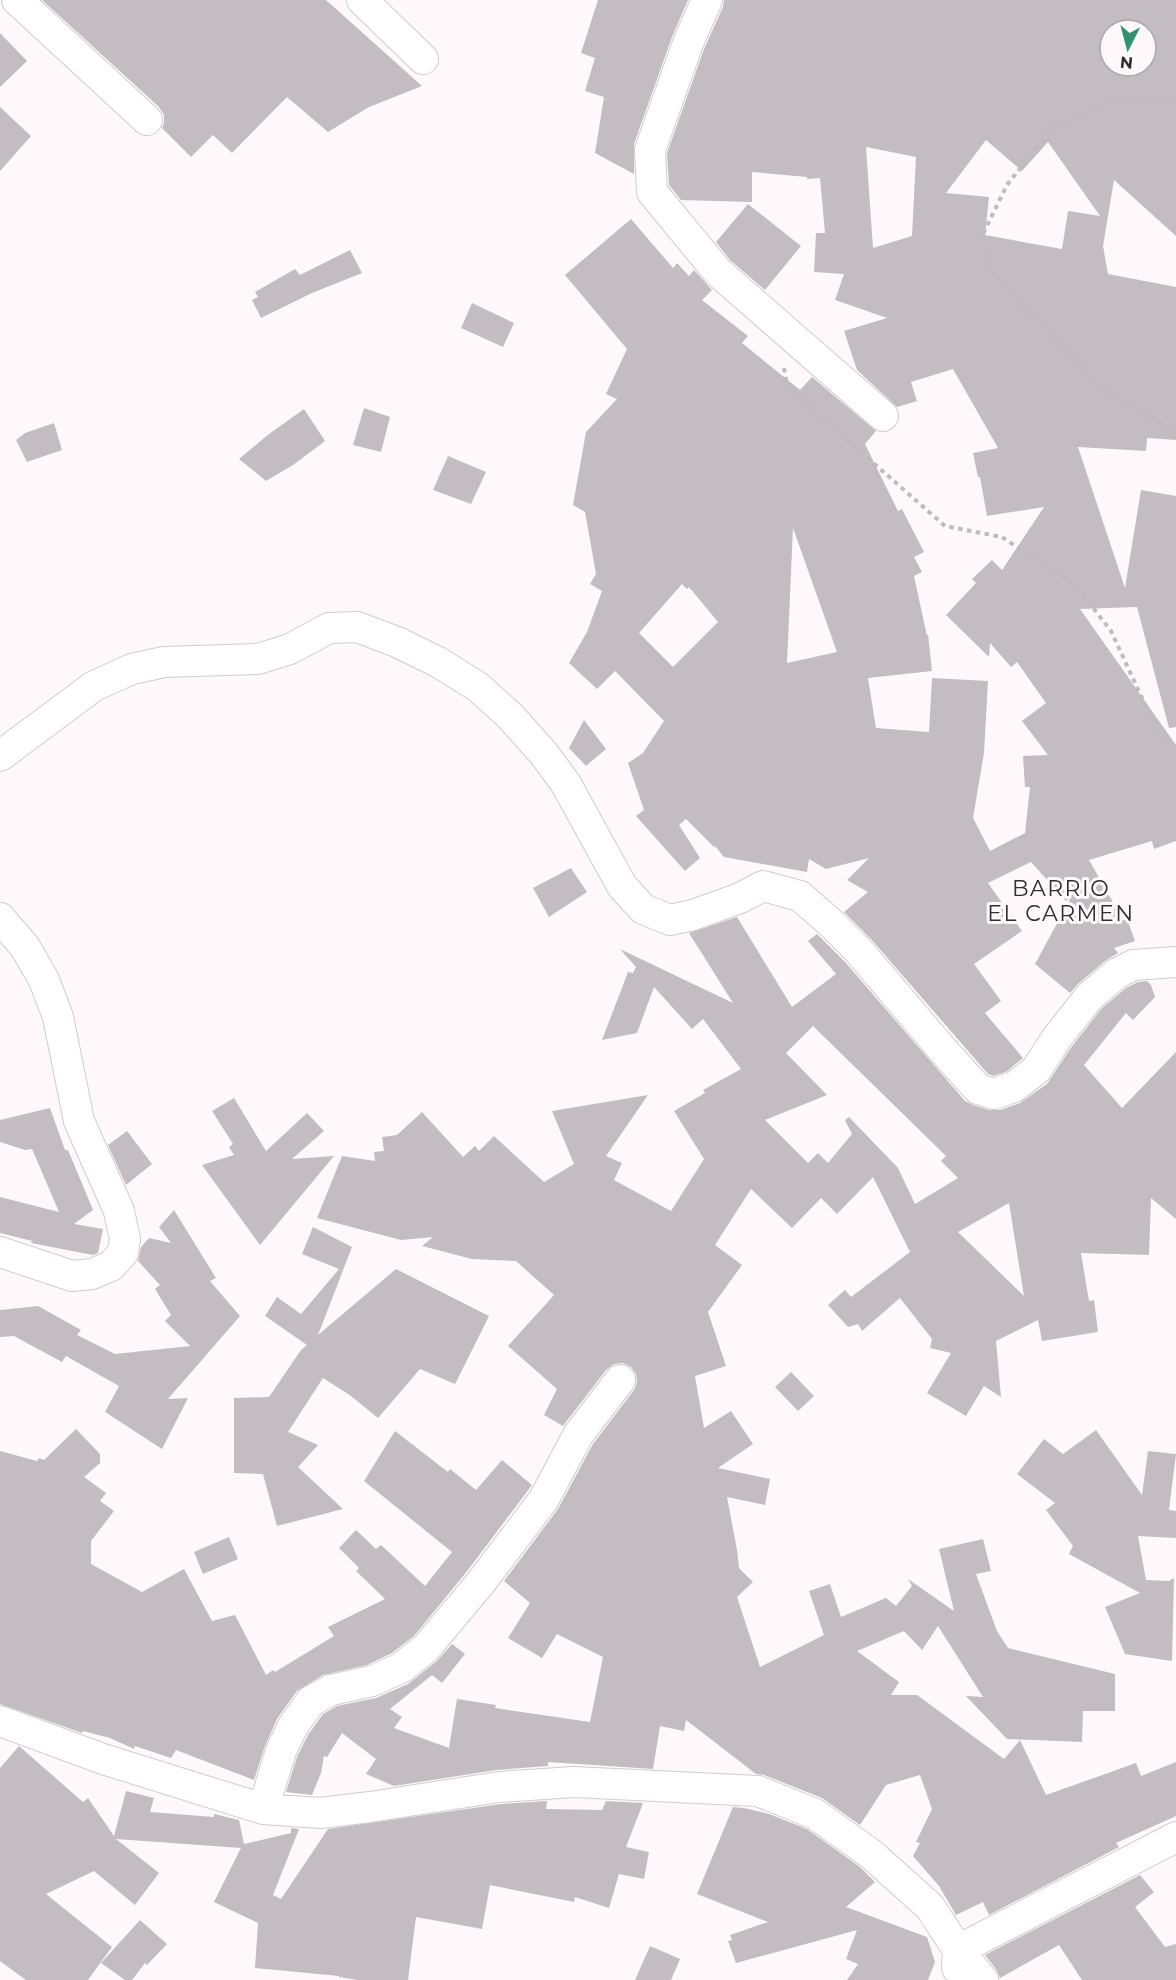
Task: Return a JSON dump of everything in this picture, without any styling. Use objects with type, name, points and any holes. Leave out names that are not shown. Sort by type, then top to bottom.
[{"type":"street","points":[[17,0],[147,120]]},
{"type":"street","points":[[362,0],[423,59]]},
{"type":"street","points":[[707,0],[688,43],[650,150],[652,192],[717,272],[883,416]]},
{"type":"street","points":[[0,756],[94,686],[132,669],[164,662],[258,659],[290,649],[329,628],[357,627],[397,642],[438,662],[478,687],[510,716],[544,754],[566,784],[622,886],[643,909],[670,920],[693,915],[740,898],[763,886],[800,896],[858,950],[978,1089],[994,1094],[1014,1087],[1036,1070],[1056,1039],[1089,997],[1116,974],[1133,965],[1176,962]]},
{"type":"street","points":[[0,918],[25,948],[44,980],[58,1017],[80,1121],[119,1211],[124,1239],[123,1253],[111,1266],[92,1274],[72,1276],[0,1252]]},
{"type":"street","points":[[262,1809],[281,1751],[293,1726],[311,1701],[331,1690],[372,1681],[401,1668],[426,1648],[482,1581],[544,1498],[578,1435],[620,1380]]},
{"type":"street","points":[[0,1721],[84,1753],[262,1809],[320,1813],[499,1787],[574,1782],[758,1791],[815,1814],[871,1854],[930,1907],[958,1950],[982,1980]]},
{"type":"street","points":[[958,1950],[1176,1837]]},
{"type":"street","points":[[956,1980],[958,1950]]},
{"type":"path","points":[[1176,98],[1113,100],[1051,129],[1007,185],[982,236],[992,273],[1106,392],[1176,432]]},
{"type":"path","points":[[784,367],[787,387],[945,526],[1002,537],[1076,586],[1111,632],[1160,737],[1176,746]]},
{"type":"building","points":[[42,0],[326,0],[422,86],[369,107],[328,132],[287,97],[232,153],[213,135],[191,157],[162,128],[164,115],[159,107]]},
{"type":"building","points":[[598,0],[688,0],[672,37],[634,144],[634,174],[595,153],[604,97],[585,91],[595,58],[581,53]]},
{"type":"building","points":[[724,0],[1176,0],[1176,236],[1114,180],[1103,246],[1108,274],[1176,287],[1176,440],[1147,438],[1146,451],[1078,447],[1125,588],[1141,490],[1176,496],[1176,727],[1169,728],[1137,607],[1080,609],[1176,745],[1176,841],[1154,849],[1152,841],[1089,860],[1123,920],[1127,919],[1135,941],[1114,948],[1118,953],[1105,961],[1070,993],[1035,964],[1061,916],[1073,908],[1068,903],[1071,897],[1066,901],[1031,862],[988,883],[1022,931],[974,964],[1001,1001],[985,1013],[1023,1058],[1006,1072],[994,1076],[988,1074],[871,939],[844,912],[868,892],[847,880],[869,858],[826,869],[809,859],[807,872],[724,857],[686,819],[679,825],[700,858],[685,871],[636,816],[644,810],[628,763],[643,753],[664,721],[615,671],[597,689],[569,663],[587,632],[602,591],[590,584],[596,574],[585,512],[573,505],[586,432],[617,399],[606,394],[627,349],[565,275],[631,219],[673,268],[677,263],[689,276],[694,270],[712,290],[702,300],[748,336],[742,343],[800,390],[812,377],[876,431],[865,444],[898,511],[902,509],[924,552],[914,557],[922,572],[914,576],[927,636],[928,634],[932,671],[868,678],[876,728],[929,732],[932,678],[988,681],[984,753],[973,818],[990,851],[1025,833],[1030,787],[1025,787],[1023,756],[1048,755],[1022,721],[1046,703],[1017,662],[1011,667],[990,643],[989,657],[946,615],[976,583],[972,579],[992,560],[1002,570],[1044,507],[987,516],[973,453],[998,448],[953,369],[911,382],[917,401],[897,407],[857,370],[844,331],[887,318],[835,300],[844,274],[814,272],[816,233],[825,233],[820,178],[807,179],[807,177],[752,172],[752,202],[681,200],[669,185],[667,153]],"holes":[[[986,140],[1022,171],[1048,142],[1100,216],[1068,211],[1062,249],[985,235],[989,197],[946,193]],[[866,147],[916,157],[912,236],[873,248]],[[793,528],[837,652],[787,663]],[[682,584],[687,589],[689,587],[718,622],[673,667],[639,633]]]},
{"type":"building","points":[[0,33],[27,61],[0,87]]},
{"type":"building","points":[[0,107],[31,136],[0,171]]},
{"type":"building","points":[[748,204],[801,246],[765,290],[730,260],[716,242]]},
{"type":"building","points":[[350,250],[362,273],[312,293],[261,318],[252,300],[258,297],[255,292],[295,269],[300,275]]},
{"type":"building","points":[[472,303],[514,323],[503,347],[461,328]]},
{"type":"building","points":[[364,408],[390,417],[381,452],[353,445]]},
{"type":"building","points":[[304,409],[325,441],[293,465],[266,481],[239,459],[269,434]]},
{"type":"building","points":[[54,423],[62,450],[27,462],[16,440],[25,433]]},
{"type":"building","points":[[448,456],[486,472],[471,504],[433,490]]},
{"type":"building","points":[[584,720],[606,749],[586,766],[569,748]]},
{"type":"building","points":[[571,868],[587,892],[549,917],[533,888]]},
{"type":"building","points":[[737,917],[792,1007],[836,974],[808,941],[817,934],[845,962],[965,1101],[989,1110],[1000,1110],[1020,1103],[1047,1084],[1101,1009],[1126,988],[1138,982],[1147,981],[1155,997],[1133,1020],[1126,1013],[1084,1065],[1122,1108],[1176,1052],[1176,1219],[1151,1198],[1149,1255],[1081,1253],[1089,1301],[1094,1300],[1098,1332],[1042,1341],[1038,1320],[996,1341],[1001,1397],[984,1386],[966,1416],[927,1393],[951,1353],[930,1348],[932,1339],[900,1298],[862,1331],[858,1324],[848,1327],[828,1305],[845,1290],[851,1297],[910,1252],[873,1177],[837,1214],[821,1198],[792,1228],[751,1189],[715,1245],[742,1265],[708,1312],[726,1366],[695,1376],[704,1428],[731,1411],[753,1444],[718,1468],[770,1479],[765,1505],[727,1497],[739,1568],[753,1582],[737,1597],[760,1667],[824,1635],[809,1591],[830,1584],[841,1617],[886,1598],[896,1606],[912,1586],[908,1579],[954,1611],[939,1549],[983,1539],[991,1571],[976,1574],[997,1631],[1008,1648],[1115,1674],[1115,1711],[1083,1711],[1082,1742],[1007,1739],[966,1696],[983,1697],[938,1626],[922,1650],[904,1631],[857,1651],[899,1682],[891,1695],[917,1695],[1004,1759],[1020,1740],[1046,1795],[1136,1763],[1141,1776],[1176,1762],[1176,1816],[1116,1843],[1119,1847],[989,1915],[983,1902],[956,1915],[939,1886],[913,1856],[920,1843],[916,1842],[932,1809],[920,1775],[886,1785],[860,1825],[822,1798],[756,1774],[686,1720],[684,1731],[660,1726],[653,1769],[548,1762],[548,1766],[496,1770],[394,1786],[366,1774],[376,1759],[342,1733],[327,1757],[324,1756],[321,1773],[312,1795],[286,1792],[297,1757],[308,1735],[323,1714],[337,1706],[376,1698],[408,1684],[437,1661],[452,1644],[465,1654],[442,1683],[432,1675],[390,1709],[402,1717],[394,1728],[449,1748],[457,1699],[496,1705],[495,1708],[590,1722],[603,1657],[557,1634],[542,1658],[508,1638],[530,1603],[504,1581],[558,1509],[593,1444],[634,1390],[637,1382],[636,1374],[631,1367],[623,1363],[614,1364],[606,1370],[563,1426],[544,1415],[557,1389],[508,1346],[554,1295],[516,1261],[472,1259],[422,1246],[433,1237],[401,1240],[317,1218],[342,1156],[375,1161],[374,1152],[384,1151],[382,1137],[397,1135],[422,1112],[463,1157],[475,1146],[479,1151],[494,1136],[544,1182],[574,1164],[552,1111],[648,1095],[606,1156],[622,1163],[614,1180],[671,1211],[704,1159],[674,1111],[705,1093],[703,1090],[741,1069],[703,1019],[692,1029],[654,987],[637,1033],[602,1040],[628,972],[633,973],[636,967],[620,949],[733,1003],[689,933]],"holes":[[[813,1026],[946,1156],[941,1161],[958,1178],[915,1204],[898,1168],[849,1117],[845,1120],[852,1134],[828,1163],[818,1153],[808,1163],[765,1120],[827,1095],[786,1053]],[[1009,1203],[1024,1296],[958,1232]]]},
{"type":"building","points":[[234,1098],[266,1151],[307,1113],[324,1131],[292,1159],[334,1156],[260,1245],[202,1165],[234,1155],[229,1147],[233,1144],[212,1111]]},
{"type":"building","points":[[50,1108],[65,1150],[68,1150],[93,1210],[74,1224],[103,1229],[98,1253],[93,1255],[31,1243],[32,1241],[0,1233],[0,1197],[59,1212],[32,1149],[25,1150],[0,1142],[0,1120]]},
{"type":"building","points":[[127,1131],[152,1164],[126,1185],[108,1145]]},
{"type":"building","points":[[174,1210],[216,1278],[210,1281],[240,1316],[168,1399],[188,1398],[162,1449],[105,1412],[119,1386],[66,1356],[62,1362],[14,1336],[0,1337],[0,1310],[38,1306],[81,1330],[77,1335],[115,1354],[190,1346],[165,1321],[171,1315],[155,1289],[160,1285],[138,1261],[141,1247],[149,1238],[171,1243],[159,1227]]},
{"type":"building","points":[[313,1227],[352,1247],[318,1335],[396,1269],[489,1316],[455,1384],[420,1369],[378,1418],[351,1396],[323,1378],[288,1432],[318,1445],[298,1467],[343,1509],[277,1526],[263,1474],[234,1473],[234,1398],[269,1397],[301,1350],[307,1345],[265,1316],[277,1297],[301,1314],[339,1269],[302,1254]]},
{"type":"building","points":[[791,1372],[814,1396],[798,1411],[775,1387]]},
{"type":"building","points":[[76,1429],[100,1454],[100,1463],[84,1477],[106,1493],[100,1501],[114,1511],[91,1541],[91,1564],[142,1592],[184,1569],[212,1621],[235,1615],[266,1675],[273,1670],[275,1672],[334,1636],[328,1627],[385,1599],[356,1571],[359,1568],[339,1548],[356,1530],[376,1549],[381,1545],[425,1586],[452,1552],[364,1481],[395,1431],[448,1472],[450,1469],[476,1490],[502,1460],[532,1485],[468,1570],[414,1636],[392,1653],[367,1665],[323,1675],[297,1691],[277,1719],[254,1780],[176,1750],[171,1758],[135,1746],[134,1749],[110,1738],[83,1731],[82,1733],[0,1704],[0,1451],[37,1461],[39,1458],[44,1460]]},
{"type":"building","points":[[1096,1430],[1142,1495],[1148,1451],[1176,1454],[1169,1510],[1176,1511],[1176,1538],[1138,1536],[1146,1580],[1169,1581],[1174,1578],[1172,1661],[1125,1654],[1105,1607],[1140,1593],[1069,1554],[1073,1546],[1046,1510],[1055,1503],[1017,1474],[1044,1439],[1063,1454]]},
{"type":"building","points":[[229,1537],[238,1559],[203,1574],[194,1552]]},
{"type":"building","points":[[19,1746],[83,1802],[88,1798],[114,1836],[126,1791],[154,1798],[150,1812],[214,1817],[214,1814],[239,1820],[244,1844],[291,1833],[291,1828],[299,1829],[273,1895],[281,1899],[328,1829],[501,1804],[547,1801],[546,1809],[602,1810],[606,1801],[643,1803],[626,1847],[649,1852],[644,1879],[619,1874],[609,1908],[575,1897],[574,1902],[490,1885],[482,1929],[416,1917],[408,1980],[358,1980],[255,1968],[258,1923],[214,1902],[241,1848],[116,1839],[159,1873],[135,1905],[94,1871],[46,1894],[112,1947],[88,1980],[26,1980],[0,1961],[0,1768]]},
{"type":"building","points":[[733,1807],[769,1814],[807,1829],[860,1867],[875,1882],[846,1907],[927,1937],[935,1962],[928,1980],[847,1980],[858,1964],[846,1959],[857,1930],[736,1963],[728,1941],[732,1940],[730,1935],[768,1922],[697,1894]]},
{"type":"building","points":[[1140,1875],[1154,1892],[1135,1907],[1165,1947],[1176,1944],[1176,1980],[1082,1980],[1059,1945],[1000,1978],[985,1955]]},
{"type":"building","points":[[140,1920],[167,1944],[147,1965],[145,1963],[132,1980],[125,1980],[101,1963]]},
{"type":"building","points":[[650,1946],[680,1959],[671,1980],[635,1980]]},
{"type":"district","name":"BARRIO EL CARMEN","points":[[1061,900]]}]
